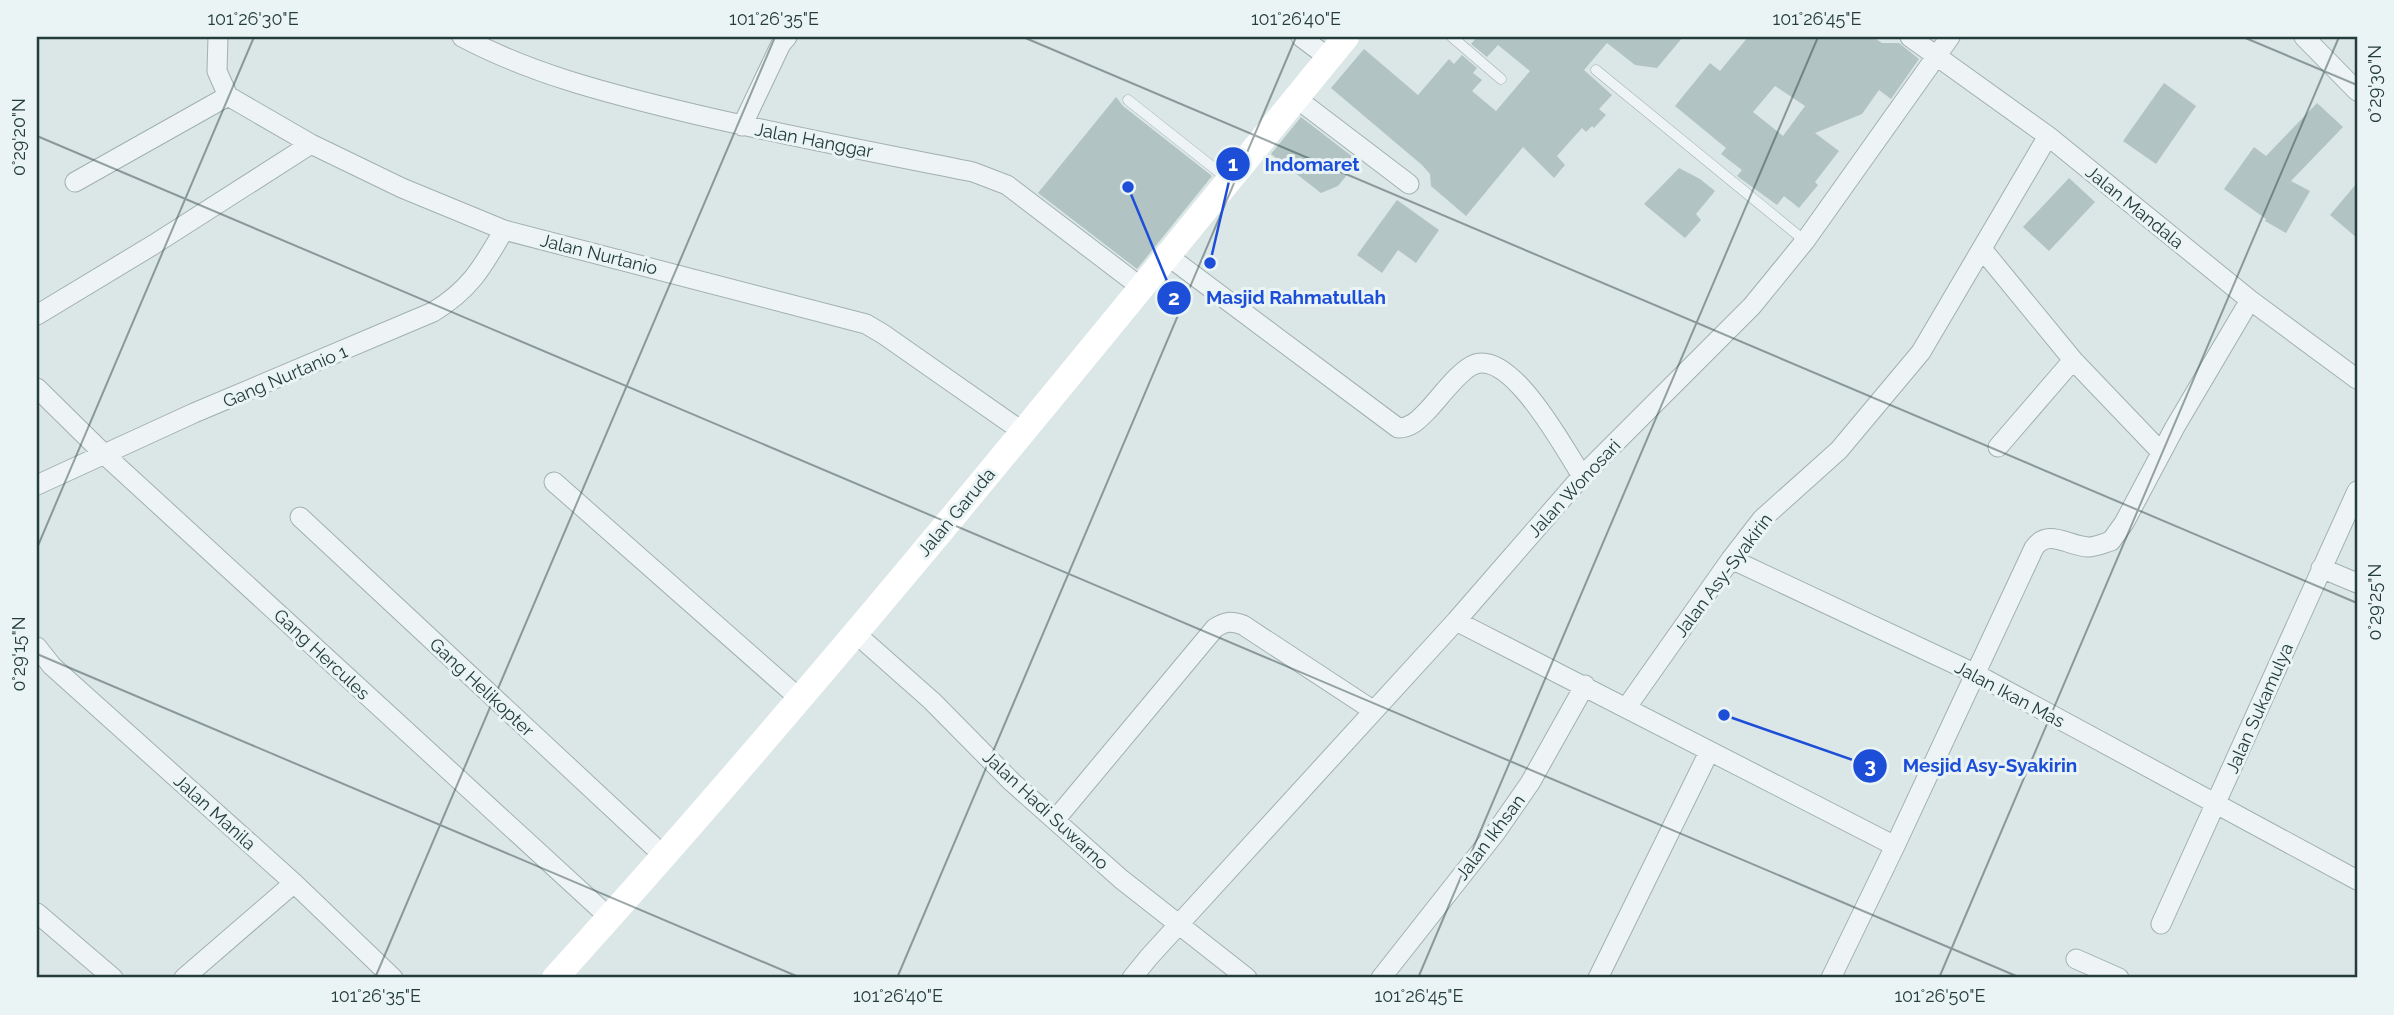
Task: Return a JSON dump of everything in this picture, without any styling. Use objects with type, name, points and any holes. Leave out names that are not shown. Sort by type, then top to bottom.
[{"type":"street","points":[[75,182],[228,96],[217,71],[218,37]]},
{"type":"street","name":"Jalan Hanggar","points":[[462,37],[494,54],[583,87],[742,126],[973,172],[1007,185],[1142,288]]},
{"type":"street","points":[[742,126],[781,44],[787,37]]},
{"type":"street","points":[[1301,37],[1329,58]]},
{"type":"street","name":"Jalan Garuda","points":[[555,978],[665,857],[1023,432],[1346,37]]},
{"type":"street","name":"Jalan Mandala","points":[[1910,37],[2048,136],[2250,300],[2357,379]]},
{"type":"street","name":"Jalan Wonosari","points":[[1132,978],[1456,621],[1583,476],[1752,306],[1805,241],[1950,37]]},
{"type":"street","points":[[2304,37],[2357,91]]},
{"type":"street","name":"Jalan Nurtanio","points":[[228,96],[311,144],[402,188],[504,230],[866,324],[1023,432]]},
{"type":"street","points":[[1296,98],[1409,184]]},
{"type":"street","name":"Jalan Asy-Syakirin","points":[[1626,708],[1762,519],[1839,450],[1921,352],[2048,136]]},
{"type":"street","points":[[37,315],[311,144]]},
{"type":"street","name":"Gang Nurtanio 1","points":[[37,485],[194,413],[433,312],[455,299],[471,282],[504,230]]},
{"type":"street","points":[[1982,249],[2073,360],[2161,452]]},
{"type":"street","points":[[1168,256],[1398,428],[1408,428],[1420,418],[1470,367],[1490,363],[1500,367],[1532,398],[1583,476]]},
{"type":"street","points":[[1831,978],[2022,570],[2039,540],[2052,538],[2087,547],[2111,541],[2124,523],[2161,452],[2250,300]]},
{"type":"street","points":[[1998,447],[2073,360]]},
{"type":"street","name":"Gang Hercules","points":[[37,387],[105,455],[610,918]]},
{"type":"street","points":[[554,482],[799,698]]},
{"type":"street","name":"Jalan Sukamulya","points":[[2161,924],[2357,491]]},
{"type":"street","name":"Gang Helikopter","points":[[300,517],[665,857]]},
{"type":"street","name":"Jalan Ikan Mas","points":[[1731,559],[1974,673],[2357,880]]},
{"type":"street","points":[[2321,568],[2357,583]]},
{"type":"street","points":[[1456,621],[1895,846]]},
{"type":"street","points":[[1055,820],[1216,628],[1224,622],[1243,625],[1374,711]]},
{"type":"street","name":"Jalan Hadi Suwarno","points":[[854,632],[932,701],[1012,782],[1121,879],[1247,978]]},
{"type":"street","name":"Jalan Manila","points":[[37,647],[45,669],[294,883],[393,978]]},
{"type":"street","name":"Jalan Ikhsan","points":[[1381,978],[1496,832],[1530,783],[1585,685]]},
{"type":"street","points":[[1598,978],[1709,752]]},
{"type":"street","points":[[184,978],[294,883]]},
{"type":"street","points":[[37,913],[113,978]]},
{"type":"street","points":[[2076,960],[2119,978]]},
{"type":"lane","points":[[1452,37],[1502,79]]},
{"type":"lane","points":[[1596,70],[1805,241]]},
{"type":"lane","points":[[1128,100],[1229,180]]},
{"type":"building","points":[[1477,37],[1683,37],[1657,68],[1635,65],[1607,43],[1584,70],[1612,95],[1599,109],[1606,115],[1594,128],[1592,126],[1586,132],[1582,128],[1557,156],[1565,165],[1554,178],[1523,147],[1466,216],[1431,186],[1430,174],[1422,165],[1331,88],[1364,49],[1418,95],[1449,59],[1454,64],[1462,55],[1477,68],[1473,73],[1482,80],[1472,91],[1496,111],[1530,71],[1498,45],[1487,57],[1471,44]]},
{"type":"building","points":[[1748,37],[1873,37],[1882,43],[1899,43],[1919,59],[1891,99],[1879,90],[1862,114],[1815,133],[1839,151],[1815,182],[1818,185],[1799,208],[1784,196],[1777,205],[1737,176],[1742,170],[1721,154],[1726,148],[1675,106],[1710,63],[1720,71]],"holes":[[[1775,86],[1805,106],[1783,136],[1753,112]]]},
{"type":"building","points":[[2164,83],[2196,106],[2156,164],[2123,141]]},
{"type":"building","points":[[1116,97],[1123,106],[1212,176],[1137,269],[1038,193]]},
{"type":"building","points":[[2317,103],[2343,127],[2291,181],[2310,191],[2286,233],[2265,221],[2266,219],[2224,189],[2254,147],[2266,156]]},
{"type":"building","points":[[1301,117],[1358,161],[1338,186],[1321,193],[1271,154]]},
{"type":"building","points":[[1679,168],[1715,191],[1696,214],[1701,220],[1685,238],[1644,204]]},
{"type":"building","points":[[2069,178],[2095,202],[2049,251],[2023,227]]},
{"type":"building","points":[[2357,183],[2357,238],[2330,215]]},
{"type":"building","points":[[1397,200],[1439,230],[1416,263],[1398,250],[1382,273],[1357,255]]},
{"type":"place","name":"Masjid Rahmatullah","points":[[1128,187]]},
{"type":"place","name":"Indomaret","points":[[1210,263]]},
{"type":"place","name":"Mesjid Asy-Syakirin","points":[[1724,715]]}]
